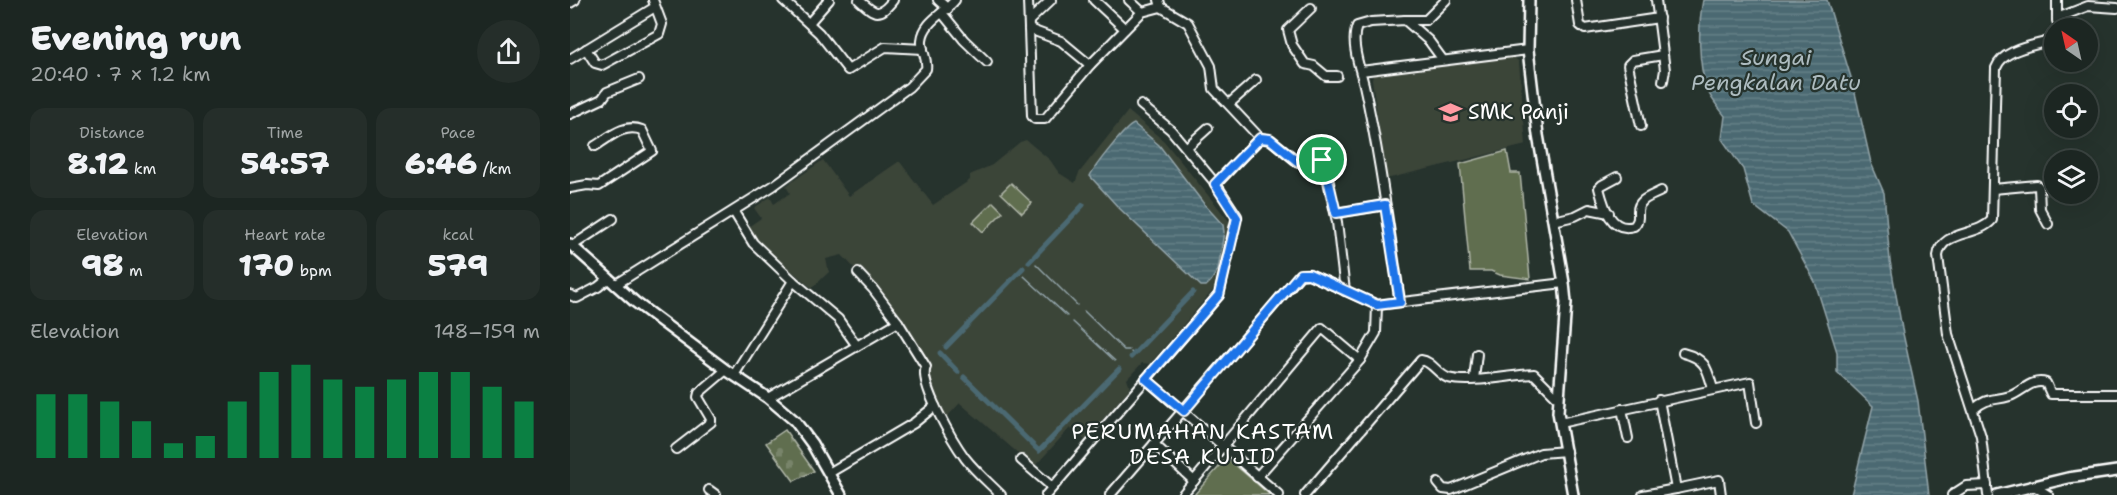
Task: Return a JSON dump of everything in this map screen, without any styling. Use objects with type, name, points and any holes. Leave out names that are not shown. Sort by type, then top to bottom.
[{"type":"main road","points":[[1529,0],[1528,50],[1540,156],[1566,303],[1558,398],[1560,423],[1575,495]]},
{"type":"main road","points":[[571,245],[635,302],[795,420],[841,495]]},
{"type":"main road","points":[[1997,495],[2117,471]]},
{"type":"street","points":[[570,3],[575,0]]},
{"type":"street","points":[[783,0],[819,33],[848,70],[885,47],[923,49]]},
{"type":"street","points":[[809,23],[829,0]]},
{"type":"street","points":[[859,0],[872,11],[880,12],[886,9],[893,0]]},
{"type":"street","points":[[938,0],[964,40],[987,62]]},
{"type":"street","points":[[570,295],[575,298],[579,297],[611,282],[734,212],[909,87],[926,69],[927,62],[921,41],[924,31],[929,23],[955,0]]},
{"type":"street","points":[[1028,0],[1032,116],[1035,119],[1044,119],[1090,65],[1142,12],[1160,3],[1188,23],[1211,66],[1214,89],[1230,103],[1260,138],[1270,139],[1297,161],[1322,160],[1326,165],[1336,213],[1345,291]]},
{"type":"street","points":[[1029,25],[1052,0]]},
{"type":"street","points":[[1094,0],[1125,28]]},
{"type":"street","points":[[1129,0],[1142,12]]},
{"type":"street","points":[[1400,302],[1376,139],[1355,35],[1357,26],[1371,22],[1426,20],[1446,0]]},
{"type":"street","points":[[1576,0],[1581,26],[1585,29],[1659,18]]},
{"type":"street","points":[[1656,0],[1665,70],[1663,81]]},
{"type":"street","points":[[2056,0],[2057,18],[2088,6],[2117,8]]},
{"type":"street","points":[[570,58],[654,3],[662,27],[659,34],[602,65],[594,63],[586,49]]},
{"type":"street","points":[[1311,8],[1288,30],[1292,45],[1305,64],[1314,66],[1326,76],[1337,76]]},
{"type":"street","points":[[1405,20],[1429,41],[1443,60]]},
{"type":"street","points":[[1029,25],[1060,40],[1090,65]]},
{"type":"street","points":[[1988,495],[1982,436],[1948,334],[1938,256],[1939,247],[1946,240],[1987,226],[1992,220],[1998,61],[2006,55],[2044,43]]},
{"type":"street","points":[[1361,71],[1528,50]]},
{"type":"street","points":[[1641,126],[1628,65],[1633,60],[1663,55]]},
{"type":"street","points":[[570,114],[602,99],[607,92],[639,79]]},
{"type":"street","points":[[1230,103],[1256,80]]},
{"type":"street","points":[[1046,495],[1219,295],[1237,218],[1187,147],[1141,105]]},
{"type":"street","points":[[570,188],[587,185],[599,186],[652,151],[642,131],[632,127],[618,132],[595,146]]},
{"type":"street","points":[[1187,147],[1208,128]]},
{"type":"street","points":[[1215,184],[1260,138]]},
{"type":"street","points":[[1617,177],[1599,188],[1617,226],[1625,228],[1634,226],[1639,219],[1638,210],[1641,203],[1661,191]]},
{"type":"street","points":[[1993,189],[2037,185],[2040,209],[2048,224]]},
{"type":"street","points":[[1336,213],[1385,205]]},
{"type":"street","points":[[1553,221],[1575,216],[1589,209],[1609,213]]},
{"type":"street","points":[[734,212],[753,243],[838,319],[857,346]]},
{"type":"street","points":[[571,245],[612,219]]},
{"type":"street","points":[[858,273],[898,322],[926,367],[924,376],[935,406],[967,460],[1001,495]]},
{"type":"street","points":[[1110,495],[1302,273],[1309,274],[1377,305],[1564,283]]},
{"type":"street","points":[[676,449],[711,422],[698,397],[699,393],[730,373],[793,281]]},
{"type":"street","points":[[1257,477],[1360,360],[1376,333],[1377,305]]},
{"type":"street","points":[[768,398],[898,322]]},
{"type":"street","points":[[1182,495],[1322,328],[1360,360]]},
{"type":"street","points":[[1683,353],[1702,361],[1713,389]]},
{"type":"street","points":[[1474,379],[1477,354]]},
{"type":"street","points":[[1305,495],[1419,361],[1427,362],[1442,376],[1450,378],[1474,379],[1534,374],[1558,398]]},
{"type":"street","points":[[1146,379],[1279,495]]},
{"type":"street","points":[[1560,423],[1750,382],[1756,423]]},
{"type":"street","points":[[1974,409],[1984,400],[2008,396],[2035,382],[2046,383],[2051,394],[2117,394]]},
{"type":"street","points":[[1659,400],[1676,489]]},
{"type":"street","points":[[829,473],[914,423],[935,406]]},
{"type":"street","points":[[1622,409],[1628,438]]},
{"type":"street","points":[[1154,444],[1194,481]]},
{"type":"street","points":[[1438,483],[1445,490],[1451,490],[1541,453],[1566,451]]},
{"type":"street","points":[[1021,460],[1052,487]]},
{"type":"street","points":[[1643,495],[1719,480],[1721,495]]},
{"type":"street","points":[[1952,495],[1966,486],[1987,485]]},
{"type":"street","points":[[2034,486],[2048,495]]},
{"type":"shaded area","name":"SMK Panji","points":[[1514,57],[1519,62],[1526,145],[1386,179],[1372,79],[1374,74]]},
{"type":"shaded area","points":[[1128,111],[1164,141],[1233,226],[1220,282],[1150,364],[1142,363],[1127,379],[1130,388],[1085,440],[1070,428],[1034,467],[960,403],[947,417],[942,412],[928,374],[931,372],[920,351],[874,289],[842,255],[826,259],[829,272],[812,288],[760,245],[748,227],[761,218],[754,208],[770,197],[774,204],[790,193],[786,186],[823,160],[849,196],[900,162],[933,205],[970,180],[970,175],[992,165],[1020,142],[1026,140],[1050,160],[1059,173],[1075,183],[1079,173]]},
{"type":"green space","points":[[1507,151],[1511,173],[1520,173],[1530,279],[1500,275],[1491,271],[1470,271],[1460,164]]},
{"type":"green space","points":[[1011,183],[1032,203],[1022,213],[1001,193]]},
{"type":"green space","points":[[993,202],[1003,212],[983,232],[973,222]]},
{"type":"green space","points":[[785,430],[814,471],[794,481],[766,443]]},
{"type":"green space","points":[[1227,458],[1270,495],[1194,495]]},
{"type":"water","name":"Sungai Pengkalan Datu","points":[[1703,0],[1827,0],[1853,84],[1871,163],[1884,193],[1890,261],[1918,401],[1929,495],[1851,495],[1873,406],[1837,372],[1837,352],[1815,282],[1788,232],[1753,205],[1743,169],[1722,139],[1725,116],[1708,92],[1700,57],[1700,21]]},
{"type":"water","points":[[1134,124],[1159,145],[1223,225],[1218,270],[1206,286],[1201,286],[1118,207],[1090,176],[1118,139]]},
{"type":"waterway","points":[[1029,262],[1083,205]]},
{"type":"waterway","points":[[1036,264],[1077,305]]},
{"type":"waterway","points":[[946,347],[1023,268]]},
{"type":"waterway","points":[[1024,276],[1067,316]]},
{"type":"waterway","points":[[1131,357],[1193,292]]},
{"type":"waterway","points":[[1084,311],[1124,350],[1129,350]]},
{"type":"waterway","points":[[1073,322],[1115,361]]},
{"type":"waterway","points":[[940,353],[958,372]]},
{"type":"waterway","points":[[964,377],[1039,451],[1119,369]]},
{"type":"place","name":"SMK Panji","points":[[1450,112]]},
{"type":"district","name":"PERUMAHAN KASTAM DESA KUJID","points":[[1203,444]]},
{"type":"route","points":[[1260,138],[1270,139],[1297,161],[1322,160],[1326,165],[1336,213],[1385,205],[1400,302],[1377,305],[1309,274],[1300,274],[1184,411],[1146,379],[1219,295],[1237,218],[1215,184],[1260,138]]}]
